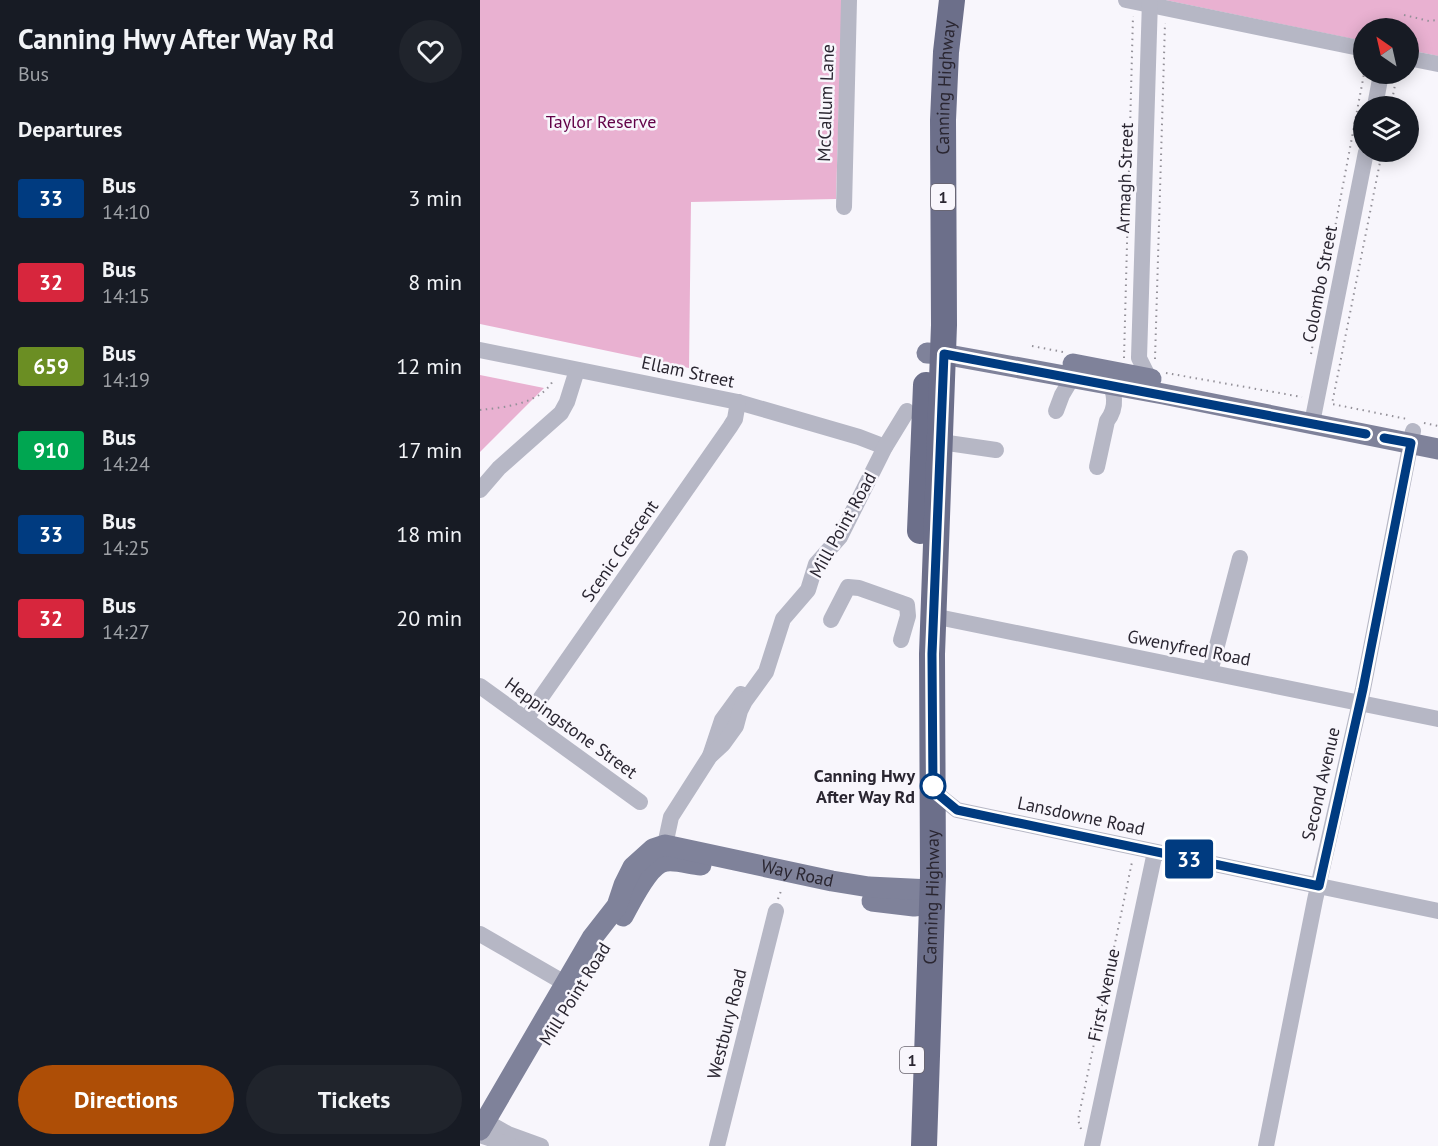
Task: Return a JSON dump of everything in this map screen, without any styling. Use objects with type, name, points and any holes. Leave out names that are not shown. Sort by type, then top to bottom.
[{"type":"highway","name":"Canning Highway","points":[[911,1146],[923,897],[933,790],[933,615],[941,442],[935,348],[930,117],[935,0]]},
{"type":"highway","name":"Canning Highway","points":[[924,1146],[921,504],[935,348],[946,52],[951,0]]},
{"type":"main road","points":[[935,348],[1095,368],[1139,371],[1310,410]]},
{"type":"main road","points":[[935,348],[1072,378],[1139,371],[1203,391],[1413,429],[1438,436]]},
{"type":"main road","points":[[1413,429],[1438,448]]},
{"type":"main road","name":"Mill Point Road","points":[[485,1133],[571,987],[592,938],[617,906],[633,867],[653,849],[665,853]]},
{"type":"main road","name":"Way Road","points":[[665,853],[873,901],[923,897]]},
{"type":"street","name":"McCallum Lane","points":[[844,207],[849,0]]},
{"type":"street","points":[[1130,7],[1150,3],[1353,47]]},
{"type":"street","name":"Armagh Street","points":[[1097,467],[1107,421],[1104,414],[1106,394],[1139,371],[1150,3]]},
{"type":"street","points":[[1419,60],[1438,64]]},
{"type":"street","name":"Colombo Street","points":[[1310,410],[1364,162]]},
{"type":"street","name":"Ellam Street","points":[[480,350],[738,402],[859,436],[885,447]]},
{"type":"street","points":[[480,490],[499,468],[561,413],[577,370]]},
{"type":"street","points":[[1056,411],[1072,378]]},
{"type":"street","name":"Scenic Crescent","points":[[526,719],[730,427],[735,419],[738,402]]},
{"type":"street","name":"Mill Point Road","points":[[665,853],[671,817],[710,756],[722,720],[766,672],[783,619],[808,590],[816,564],[843,531],[885,447],[907,411]]},
{"type":"street","name":"Second Avenue","points":[[1266,1146],[1319,886],[1360,702],[1413,429]]},
{"type":"street","points":[[941,442],[996,450]]},
{"type":"street","points":[[1210,672],[1240,558]]},
{"type":"street","points":[[831,620],[848,587],[859,588],[907,606],[908,616],[901,639]]},
{"type":"street","name":"Gwenyfred Road","points":[[933,615],[1438,719]]},
{"type":"street","name":"Heppingstone Street","points":[[480,686],[640,802]]},
{"type":"street","name":"Lansdowne Road","points":[[933,790],[957,810],[1438,911]]},
{"type":"street","name":"First Avenue","points":[[1092,1146],[1155,852]]},
{"type":"street","name":"Westbury Road","points":[[717,1146],[776,911]]},
{"type":"street","points":[[480,934],[571,987]]},
{"type":"street","points":[[485,1133],[512,1146]]},
{"type":"street","points":[[485,1133],[508,1134],[541,1146]]},
{"type":"path","points":[[1130,7],[1139,371]]},
{"type":"path","points":[[1404,15],[1430,21],[1438,20]]},
{"type":"path","points":[[1139,371],[1165,20]]},
{"type":"path","points":[[1308,364],[1362,84]]},
{"type":"path","points":[[1380,162],[1332,404],[1413,429],[1438,426]]},
{"type":"path","points":[[480,410],[506,407],[537,396],[554,381],[558,366]]},
{"type":"path","points":[[1139,371],[1310,410]]},
{"type":"path","points":[[1081,1130],[1078,1120],[1132,860]]},
{"type":"green space","name":"Taylor Reserve","points":[[480,0],[842,0],[836,199],[691,202],[689,368],[480,324]]},
{"type":"green space","points":[[1165,0],[1438,0],[1438,56],[1419,52],[1419,18],[1353,18],[1353,39]]},
{"type":"green space","points":[[480,375],[544,388],[480,452]]},
{"type":"bus line","name":"33","points":[[1366,434],[944,354],[932,654],[933,790],[957,810],[1319,886],[1363,689],[1411,443],[1384,438]]},
{"type":"place","name":"Canning Hwy After Way Rd","points":[[933,786]]}]
